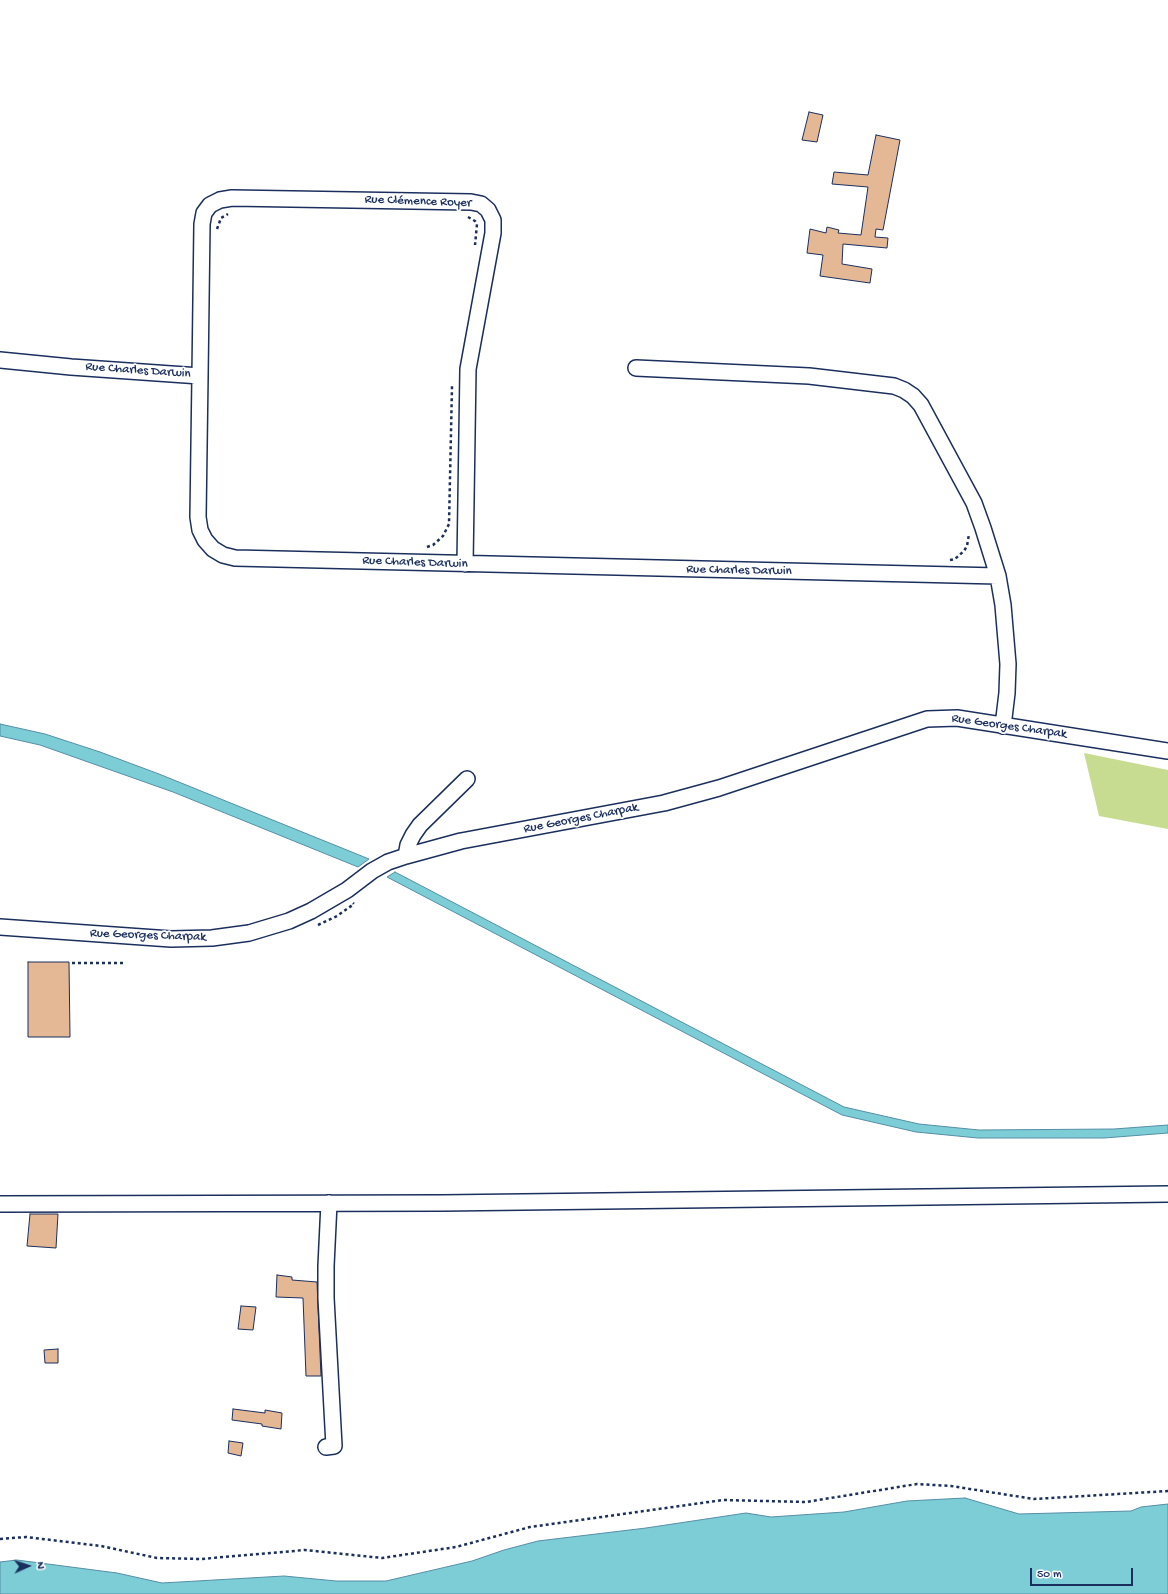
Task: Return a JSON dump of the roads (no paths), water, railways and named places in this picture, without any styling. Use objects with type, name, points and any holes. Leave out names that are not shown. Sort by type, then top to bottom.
[{"type":"street","name":"Rue Clémence Royer","points":[[200,376],[202,224],[204,213],[210,205],[220,200],[232,198],[471,202],[481,204],[488,210],[493,220],[493,233],[468,369],[465,564]]},
{"type":"street","name":"Rue Charles Darwin","points":[[0,360],[71,367],[200,376],[198,517],[200,530],[204,540],[213,549],[223,555],[235,558],[998,576]]},
{"type":"street","points":[[636,368],[790,374],[894,386],[914,396],[921,405],[974,503],[998,576],[1004,612],[1008,664],[1007,693],[1003,726]]},
{"type":"street","name":"Rue Georges Charpak","points":[[0,927],[171,939],[212,938],[249,933],[289,921],[310,911],[347,890],[372,871],[388,862],[406,856],[462,841],[664,803],[719,788],[926,719],[957,718],[1168,751]]},
{"type":"street","points":[[406,856],[412,835],[420,825],[467,779]]},
{"type":"street","points":[[0,1204],[582,1201],[1168,1194]]},
{"type":"street","points":[[326,1447],[334,1446],[326,1298],[329,1202]]},
{"type":"water","points":[[0,724],[45,734],[100,752],[159,774],[369,859],[358,867],[173,792],[40,745],[0,736]]},
{"type":"water","points":[[395,872],[844,1107],[919,1124],[979,1130],[1114,1129],[1168,1125],[1168,1133],[1104,1138],[978,1138],[916,1132],[842,1115],[387,877]]},
{"type":"water","points":[[965,1498],[1019,1514],[1131,1511],[1141,1507],[1168,1504],[1168,1594],[0,1594],[0,1562],[17,1560],[117,1573],[162,1583],[284,1576],[336,1581],[386,1581],[472,1561],[504,1550],[538,1541],[646,1528],[746,1513],[771,1517],[844,1512],[907,1501]]}]
